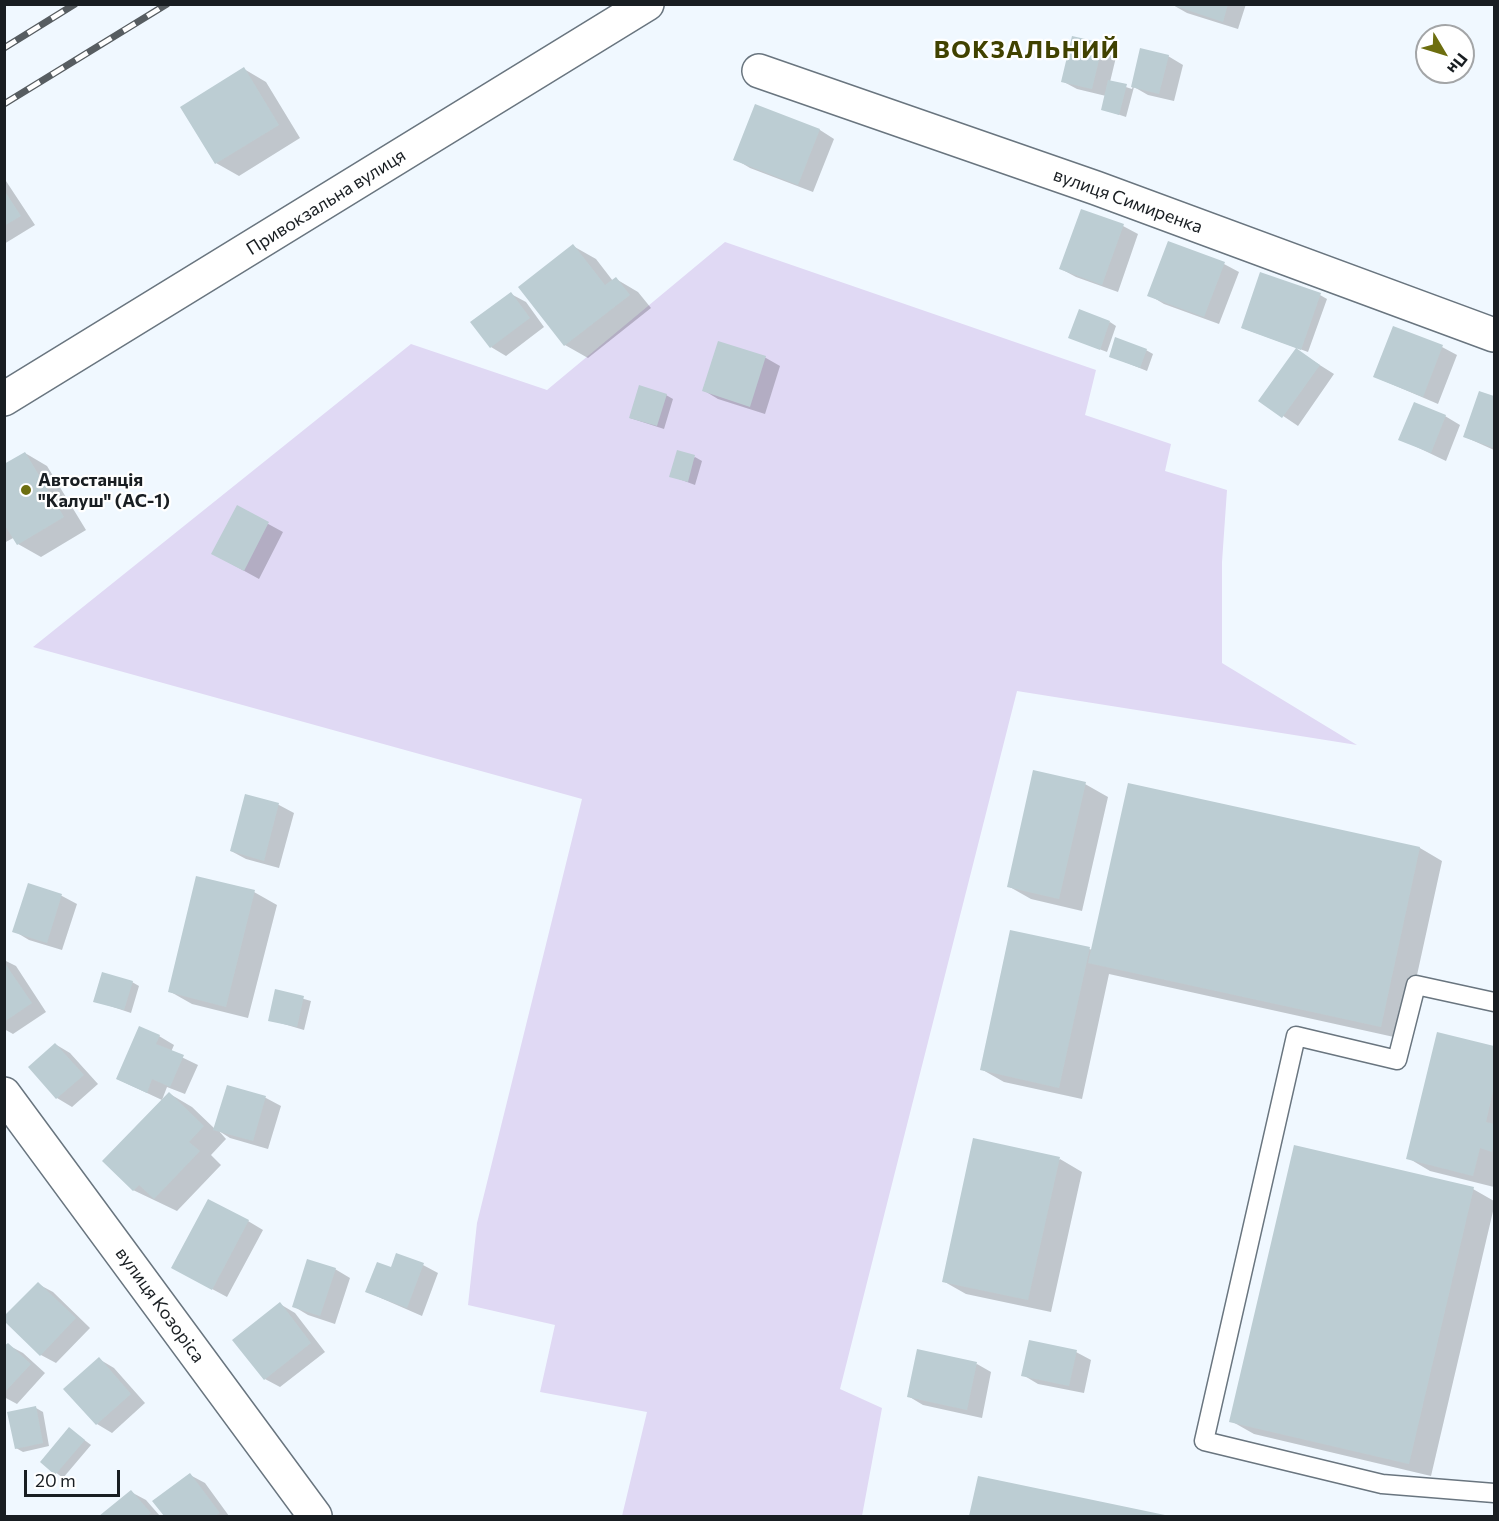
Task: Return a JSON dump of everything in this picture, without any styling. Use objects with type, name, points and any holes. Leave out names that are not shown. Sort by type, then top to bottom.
[{"type":"street","name":"Привокзальна вулиця","points":[[4,399],[646,4]]},
{"type":"street","name":"вулиця Симиренка","points":[[759,71],[1096,188],[1494,335]]},
{"type":"street","name":"вулиця Козоріса","points":[[4,1094],[315,1516]]},
{"type":"lane","points":[[1494,1002],[1416,985],[1396,1060],[1296,1036],[1204,1441],[1382,1484],[1494,1493]]},
{"type":"shaded area","points":[[725,242],[1096,370],[1085,415],[1171,444],[1165,471],[1227,490],[1222,562],[1222,663],[1357,745],[1017,691],[840,1389],[882,1408],[862,1516],[622,1516],[647,1412],[540,1392],[555,1325],[468,1305],[477,1223],[582,799],[33,647],[411,344],[547,390]]},
{"type":"building","points":[[1169,4],[1228,4],[1223,22]]},
{"type":"building","points":[[1072,36],[1103,43],[1092,89],[1061,82]]},
{"type":"building","points":[[1140,48],[1169,55],[1159,94],[1131,87]]},
{"type":"building","points":[[244,67],[279,125],[215,164],[180,107]]},
{"type":"building","points":[[1108,80],[1127,84],[1119,115],[1101,110]]},
{"type":"building","points":[[755,104],[820,129],[798,185],[733,160]]},
{"type":"building","points":[[4,190],[21,216],[4,226]]},
{"type":"building","points":[[1081,209],[1124,224],[1102,285],[1059,269]]},
{"type":"building","points":[[1168,241],[1225,262],[1204,317],[1147,296]]},
{"type":"building","points":[[573,244],[605,285],[616,277],[630,295],[564,346],[518,287]]},
{"type":"building","points":[[1260,272],[1321,293],[1301,350],[1241,328]]},
{"type":"building","points":[[511,292],[530,318],[490,348],[470,322]]},
{"type":"building","points":[[1079,309],[1110,321],[1100,350],[1068,338]]},
{"type":"building","points":[[1393,326],[1443,345],[1423,397],[1373,377]]},
{"type":"building","points":[[1115,337],[1147,349],[1140,368],[1109,357]]},
{"type":"building","points":[[718,341],[766,356],[750,407],[702,391]]},
{"type":"building","points":[[1296,348],[1320,365],[1282,418],[1258,401]]},
{"type":"building","points":[[639,385],[667,394],[657,426],[629,418]]},
{"type":"building","points":[[1479,391],[1494,396],[1494,448],[1463,437]]},
{"type":"building","points":[[1414,402],[1446,415],[1431,453],[1398,440]]},
{"type":"building","points":[[677,450],[695,455],[688,482],[669,477]]},
{"type":"building","name":"Автостанція \"Калуш\" (АС-1)","points":[[25,452],[64,517],[17,545],[4,524],[4,464]]},
{"type":"building","points":[[237,505],[269,522],[244,571],[211,554]]},
{"type":"building","points":[[1033,770],[1086,782],[1059,899],[1007,887]]},
{"type":"building","points":[[1128,783],[1420,847],[1381,1027],[1088,963]]},
{"type":"building","points":[[245,794],[279,803],[264,861],[230,851]]},
{"type":"building","points":[[196,876],[255,890],[226,1007],[168,992]]},
{"type":"building","points":[[28,883],[62,894],[47,943],[12,932]]},
{"type":"building","points":[[1010,930],[1090,947],[1059,1088],[980,1070]]},
{"type":"building","points":[[4,962],[32,1003],[4,1022]]},
{"type":"building","points":[[102,972],[133,981],[124,1010],[93,1002]]},
{"type":"building","points":[[275,989],[304,996],[297,1027],[268,1021]]},
{"type":"building","points":[[139,1026],[160,1035],[156,1044],[184,1055],[170,1087],[152,1079],[147,1093],[116,1079]]},
{"type":"building","points":[[1437,1032],[1494,1046],[1494,1087],[1486,1122],[1494,1124],[1494,1142],[1492,1152],[1480,1148],[1473,1176],[1406,1159]]},
{"type":"building","points":[[55,1043],[84,1075],[56,1099],[28,1067]]},
{"type":"building","points":[[227,1085],[266,1096],[253,1141],[213,1130]]},
{"type":"building","points":[[169,1092],[204,1126],[189,1142],[200,1151],[154,1199],[139,1185],[133,1191],[102,1161]]},
{"type":"building","points":[[973,1138],[1060,1157],[1028,1300],[942,1282]]},
{"type":"building","points":[[1294,1145],[1474,1187],[1409,1464],[1229,1422]]},
{"type":"building","points":[[208,1199],[249,1220],[212,1290],[171,1268]]},
{"type":"building","points":[[396,1253],[424,1263],[407,1308],[365,1292],[377,1262],[391,1267]]},
{"type":"building","points":[[307,1259],[336,1268],[320,1316],[292,1307]]},
{"type":"building","points":[[38,1282],[76,1318],[40,1356],[4,1321],[4,1316]]},
{"type":"building","points":[[280,1302],[311,1343],[264,1380],[232,1340]]},
{"type":"building","points":[[1029,1340],[1077,1350],[1069,1386],[1021,1376]]},
{"type":"building","points":[[8,1343],[31,1364],[4,1393],[4,1346]]},
{"type":"building","points":[[917,1349],[977,1362],[967,1410],[907,1397]]},
{"type":"building","points":[[99,1357],[131,1394],[96,1425],[63,1389]]},
{"type":"building","points":[[36,1406],[43,1443],[15,1449],[7,1412]]},
{"type":"building","points":[[69,1427],[85,1440],[55,1475],[40,1462]]},
{"type":"building","points":[[190,1473],[220,1513],[215,1516],[164,1516],[152,1501]]},
{"type":"building","points":[[978,1476],[1165,1515],[969,1516]]},
{"type":"building","points":[[131,1490],[151,1513],[147,1516],[99,1516]]},
{"type":"railway","points":[[4,48],[75,4]]},
{"type":"railway","points":[[4,104],[167,4]]},
{"type":"place","name":"Автостанція \"Калуш\" (АС-1)","points":[[26,490]]},
{"type":"district","name":"ВОКЗАЛЬНИЙ","points":[[1027,50]]}]
